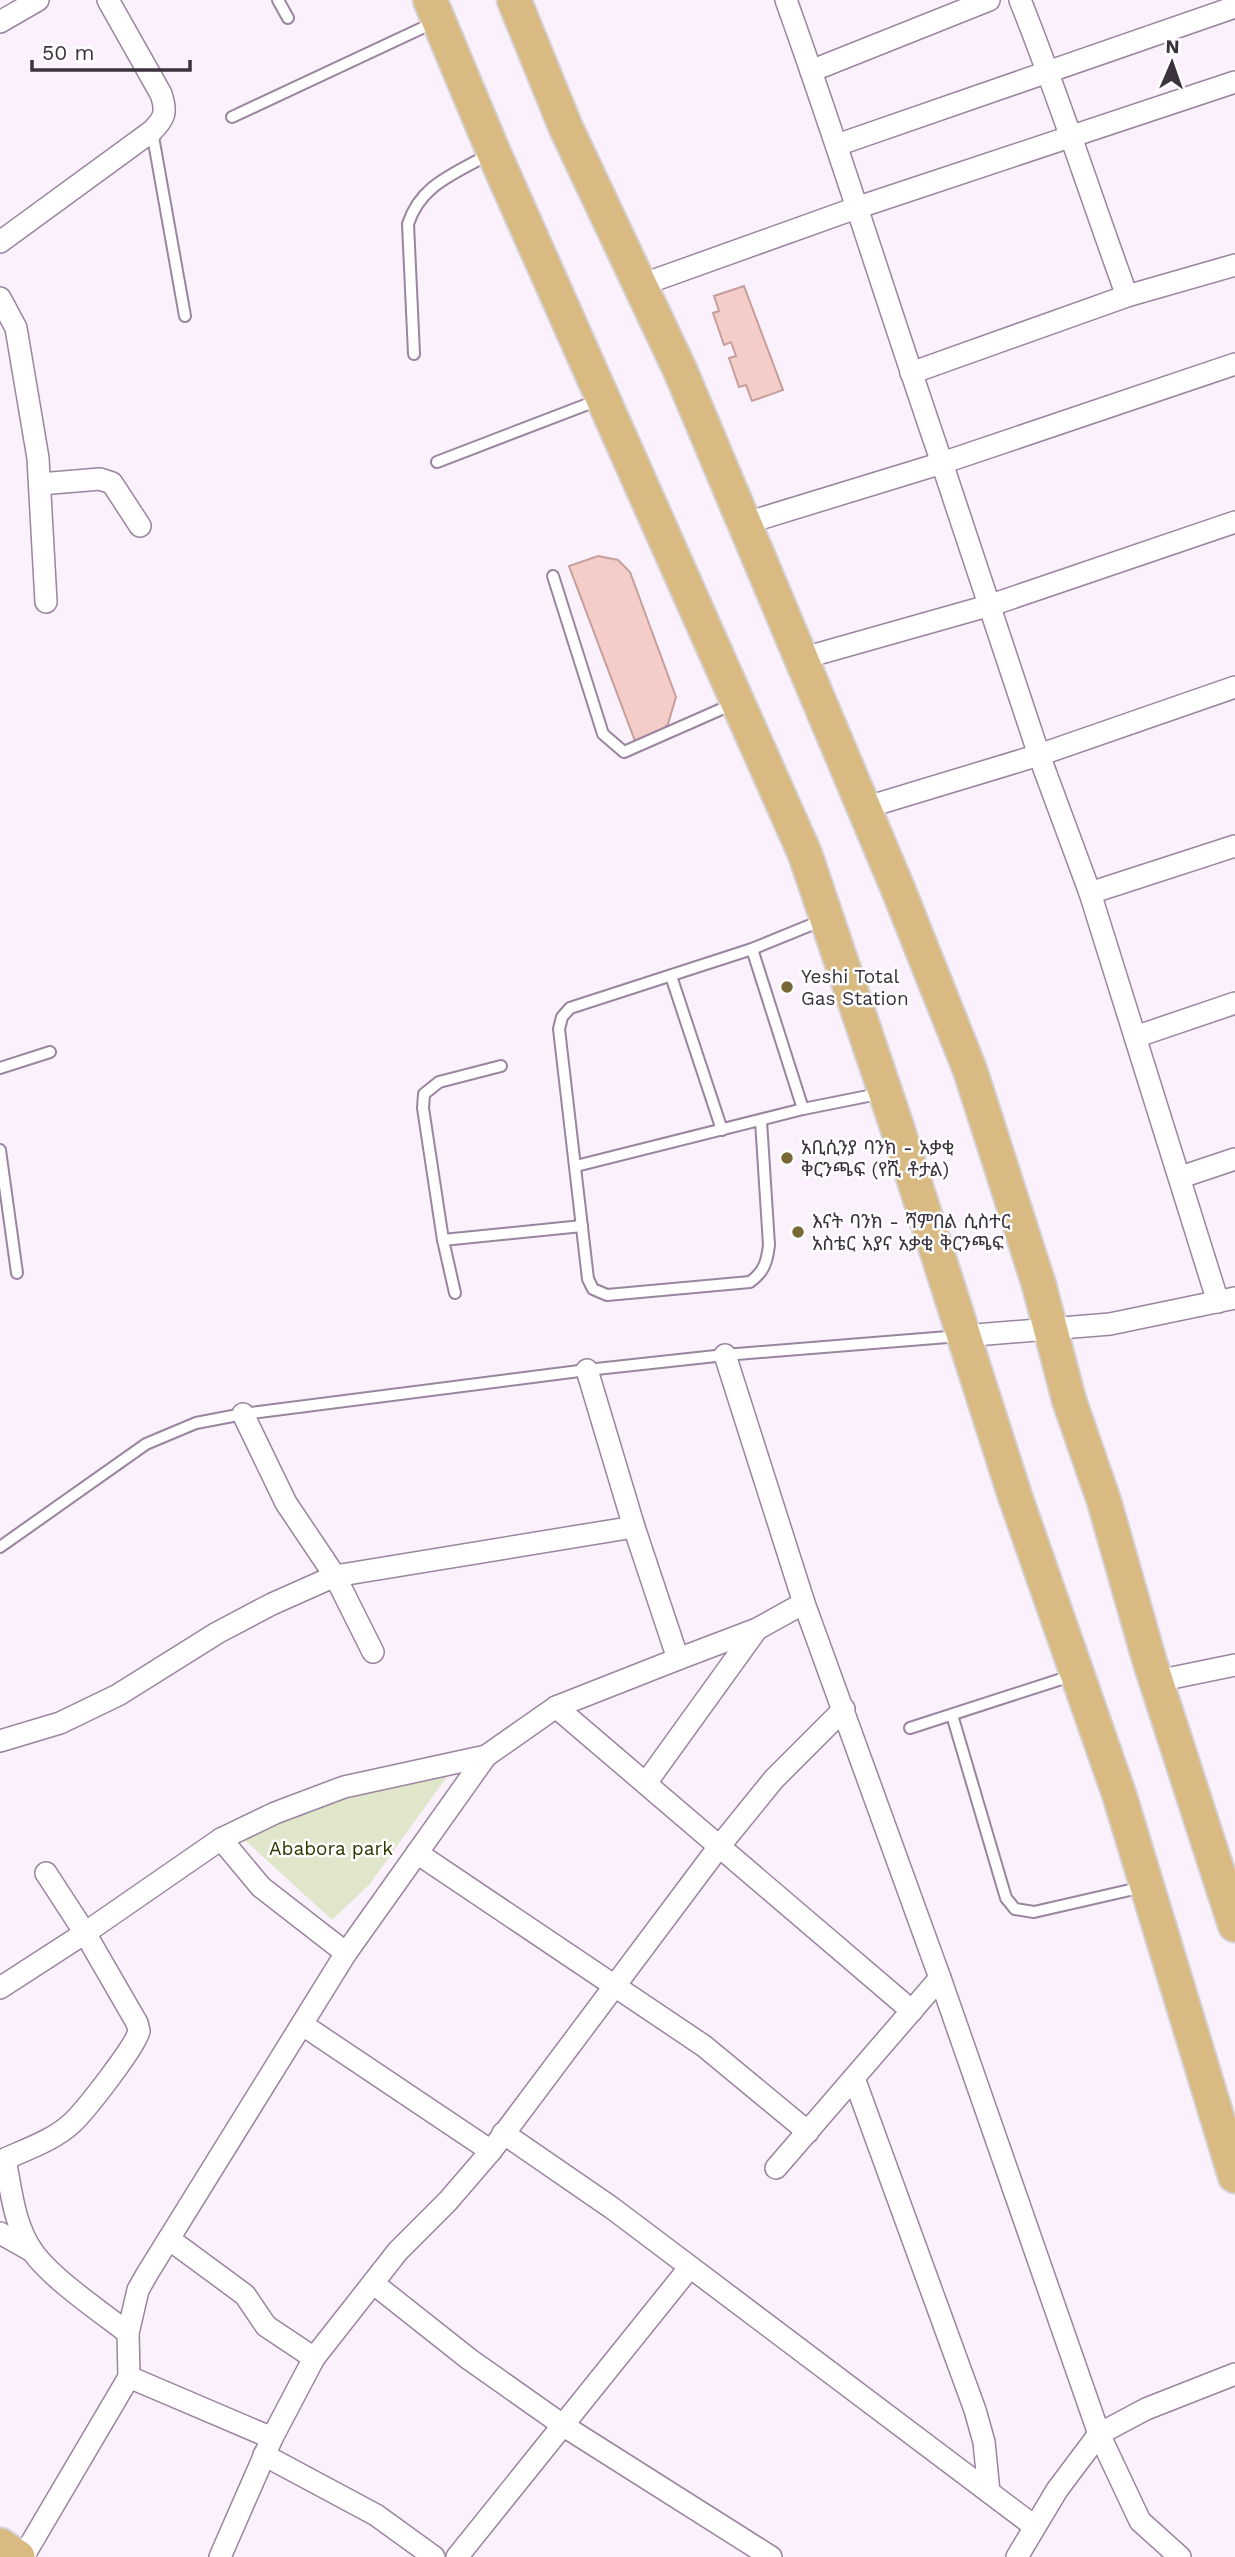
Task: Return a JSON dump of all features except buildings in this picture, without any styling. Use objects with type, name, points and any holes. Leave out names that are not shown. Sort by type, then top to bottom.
[{"type":"main road","points":[[514,0],[566,128],[680,370],[864,808],[970,1070],[1051,1329],[1069,1400],[1104,1501],[1149,1659],[1235,1925]]},
{"type":"main road","points":[[435,10],[493,151],[805,855],[930,1230],[1014,1496],[1119,1794],[1235,2176]]},
{"type":"main road","points":[[0,2545],[18,2557]]},
{"type":"street","points":[[10,11],[38,0]]},
{"type":"street","points":[[0,242],[152,131],[164,119],[166,108],[161,94],[108,0]]},
{"type":"street","points":[[786,0],[837,145],[1039,755],[1090,893],[1181,1177],[1227,1300],[1110,1324],[963,1336]]},
{"type":"street","points":[[811,71],[989,0]]},
{"type":"street","points":[[1020,0],[1048,71],[1127,296]]},
{"type":"street","points":[[837,145],[1235,7]]},
{"type":"street","points":[[641,285],[856,208],[1235,82]]},
{"type":"street","points":[[911,373],[1127,296],[1235,265]]},
{"type":"street","points":[[0,298],[16,328],[38,458],[46,602]]},
{"type":"street","points":[[743,524],[942,463],[1235,364]]},
{"type":"street","points":[[40,484],[100,479],[112,483],[140,526]]},
{"type":"street","points":[[800,659],[991,605],[1235,522]]},
{"type":"street","points":[[864,808],[1039,755],[1235,687]]},
{"type":"street","points":[[1090,893],[1235,846]]},
{"type":"street","points":[[1135,1037],[1235,1003]]},
{"type":"street","points":[[1181,1177],[1235,1159]]},
{"type":"street","points":[[725,1355],[804,1603],[940,1978],[1099,2434],[1140,2521],[1180,2557]]},
{"type":"street","points":[[587,1370],[634,1527],[678,1659]]},
{"type":"street","points":[[243,1414],[286,1503],[335,1576],[373,1652]]},
{"type":"street","points":[[0,1741],[60,1723],[118,1695],[217,1633],[272,1604],[335,1576],[634,1527]]},
{"type":"street","points":[[23,2557],[129,2377],[128,2333],[138,2290],[345,1953],[486,1756],[556,1707],[757,1629],[804,1603]]},
{"type":"street","points":[[646,1783],[757,1629]]},
{"type":"street","points":[[1157,1681],[1235,1665]]},
{"type":"street","points":[[556,1707],[912,2011]]},
{"type":"street","points":[[220,2557],[268,2447],[314,2358],[398,2251],[448,2201],[497,2142],[719,1847],[774,1779],[844,1709]]},
{"type":"street","points":[[0,1988],[221,1839],[285,1809],[344,1787],[486,1756]]},
{"type":"street","points":[[221,1839],[261,1887],[345,1953]]},
{"type":"street","points":[[417,1853],[704,2046],[808,2132]]},
{"type":"street","points":[[46,1873],[85,1933],[137,2023],[139,2032],[137,2040],[71,2123],[42,2142],[2,2149],[21,2229],[32,2251],[46,2267],[128,2333]]},
{"type":"street","points":[[776,2168],[940,1978]]},
{"type":"street","points":[[303,2025],[612,2208],[1034,2526]]},
{"type":"street","points":[[854,2078],[975,2410],[984,2442],[989,2492]]},
{"type":"street","points":[[0,2233],[32,2251]]},
{"type":"street","points":[[169,2239],[244,2295],[266,2326],[314,2358]]},
{"type":"street","points":[[457,2557],[690,2267]]},
{"type":"street","points":[[373,2283],[469,2359],[564,2426],[771,2557]]},
{"type":"street","points":[[1017,2557],[1057,2490],[1099,2434],[1146,2409],[1235,2374]]},
{"type":"street","points":[[129,2377],[268,2447],[376,2515],[434,2557]]},
{"type":"lane","points":[[278,0],[288,18]]},
{"type":"lane","points":[[232,117],[435,10]]},
{"type":"lane","points":[[152,131],[185,316]]},
{"type":"lane","points":[[414,354],[408,224],[414,205],[428,189],[493,151]]},
{"type":"lane","points":[[436,462],[603,398]]},
{"type":"lane","points":[[552,576],[603,734],[624,752],[737,702]]},
{"type":"lane","points":[[761,1121],[769,1245],[767,1261],[761,1274],[750,1282],[607,1295],[593,1289],[588,1279],[559,1029],[562,1017],[570,1008],[752,949],[827,918]]},
{"type":"lane","points":[[752,949],[803,1109]]},
{"type":"lane","points":[[671,976],[722,1130]]},
{"type":"lane","points":[[0,1068],[50,1052]]},
{"type":"lane","points":[[455,1293],[443,1240],[423,1108],[424,1094],[439,1082],[501,1066]]},
{"type":"lane","points":[[576,1166],[803,1109],[885,1092]]},
{"type":"lane","points":[[0,1150],[17,1273]]},
{"type":"lane","points":[[443,1240],[582,1226]]},
{"type":"lane","points":[[0,1547],[146,1444],[196,1423],[243,1414],[587,1370],[725,1355],[963,1336]]},
{"type":"lane","points":[[910,1728],[1076,1674]]},
{"type":"lane","points":[[952,1715],[1006,1898],[1015,1909],[1034,1912],[1147,1886]]},
{"type":"green space","name":"Ababora park","points":[[451,1771],[369,1885],[332,1920],[236,1832],[275,1813]]},
{"type":"place","name":"Yeshi Total Gas Station","points":[[787,987]]},
{"type":"place","name":"አቢሲንያ ባንክ - አቃቂ ቅርንጫፍ (የሺ ቶታል)","points":[[787,1158]]},
{"type":"place","name":"እናት ባንክ - ሻምበል ሲስተር አስቴር አያና አቃቂ ቅርንጫፍ","points":[[798,1232]]}]
